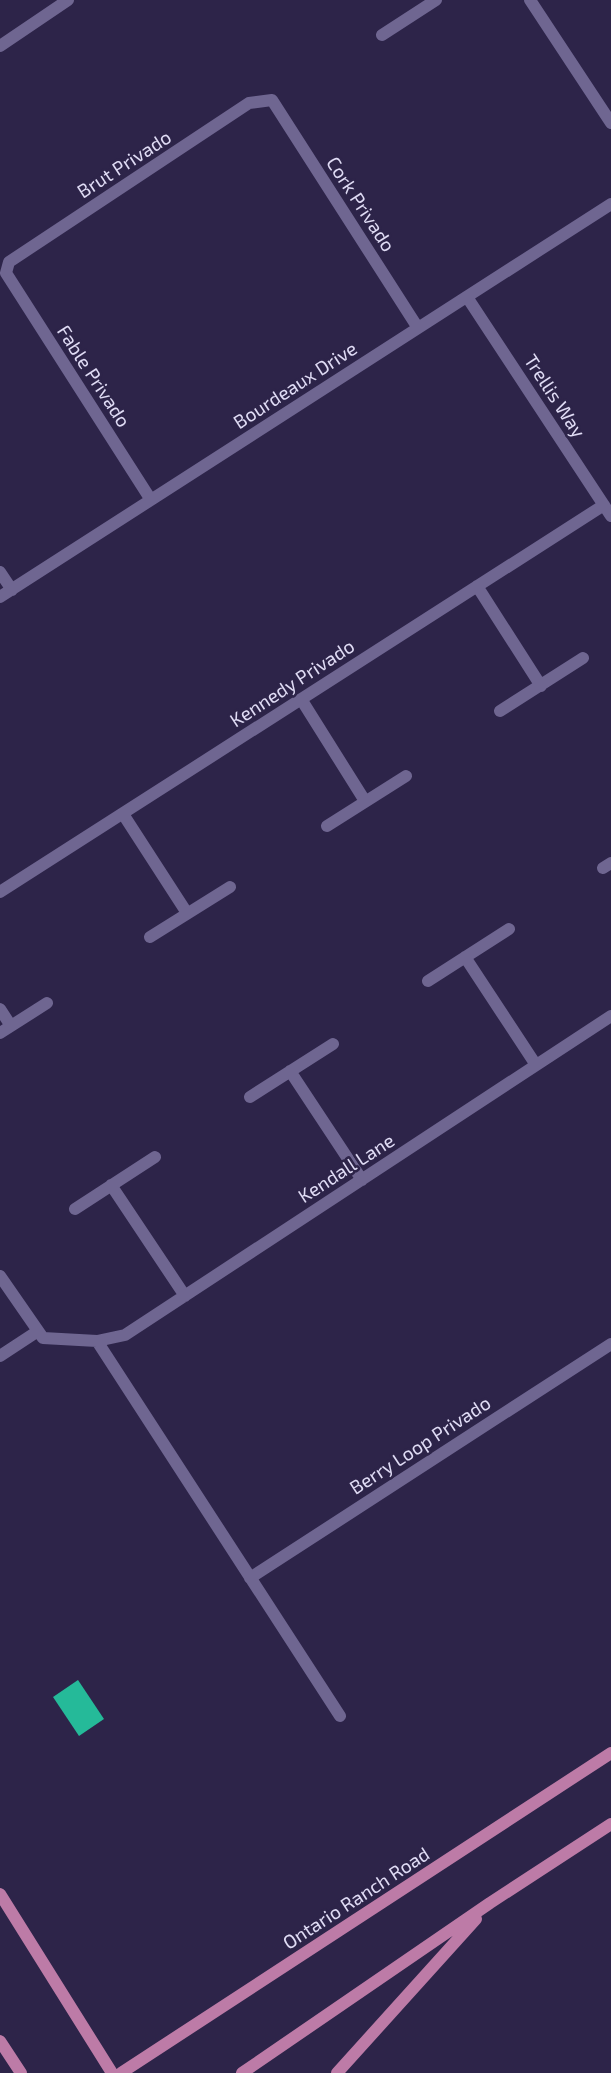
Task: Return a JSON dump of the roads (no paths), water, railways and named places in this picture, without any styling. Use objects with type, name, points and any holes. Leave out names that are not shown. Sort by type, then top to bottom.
[{"type":"main road","name":"Ontario Ranch Road","points":[[121,2073],[611,1753]]},
{"type":"main road","points":[[242,2073],[490,1903],[611,1824]]},
{"type":"main road","points":[[0,1894],[112,2073]]},
{"type":"main road","points":[[337,2073],[490,1903]]},
{"type":"main road","points":[[0,2041],[21,2073]]},
{"type":"street","points":[[0,46],[68,0]]},
{"type":"street","points":[[382,35],[436,0]]},
{"type":"street","points":[[530,0],[611,123]]},
{"type":"street","name":"Brut Privado","points":[[6,273],[9,262],[250,103],[272,100]]},
{"type":"street","name":"Cork Privado","points":[[272,100],[418,328]]},
{"type":"street","name":"Bourdeaux Drive","points":[[0,597],[611,204]]},
{"type":"street","name":"Fable Privado","points":[[6,273],[151,500]]},
{"type":"street","name":"Trellis Way","points":[[467,297],[611,516]]},
{"type":"street","name":"Kennedy Privado","points":[[0,892],[604,505]]},
{"type":"street","points":[[0,572],[12,590]]},
{"type":"street","points":[[477,586],[541,686]]},
{"type":"street","points":[[500,711],[583,658]]},
{"type":"street","points":[[301,699],[365,801]]},
{"type":"street","points":[[327,826],[406,776]]},
{"type":"street","points":[[123,814],[187,914]]},
{"type":"street","points":[[150,937],[230,887]]},
{"type":"street","points":[[428,981],[509,929]]},
{"type":"street","points":[[465,957],[536,1065]]},
{"type":"street","points":[[0,1033],[47,1003]]},
{"type":"street","points":[[0,1009],[11,1026]]},
{"type":"street","name":"Kendall Lane","points":[[38,1331],[43,1338],[97,1342],[125,1335],[611,1016]]},
{"type":"street","points":[[250,1097],[333,1044]]},
{"type":"street","points":[[290,1072],[362,1180]]},
{"type":"street","points":[[75,1208],[155,1157]]},
{"type":"street","points":[[112,1185],[185,1296]]},
{"type":"street","points":[[0,1276],[38,1331],[0,1356]]},
{"type":"street","points":[[97,1342],[340,1716]]},
{"type":"street","name":"Berry Loop Privado","points":[[250,1578],[611,1344]]}]
